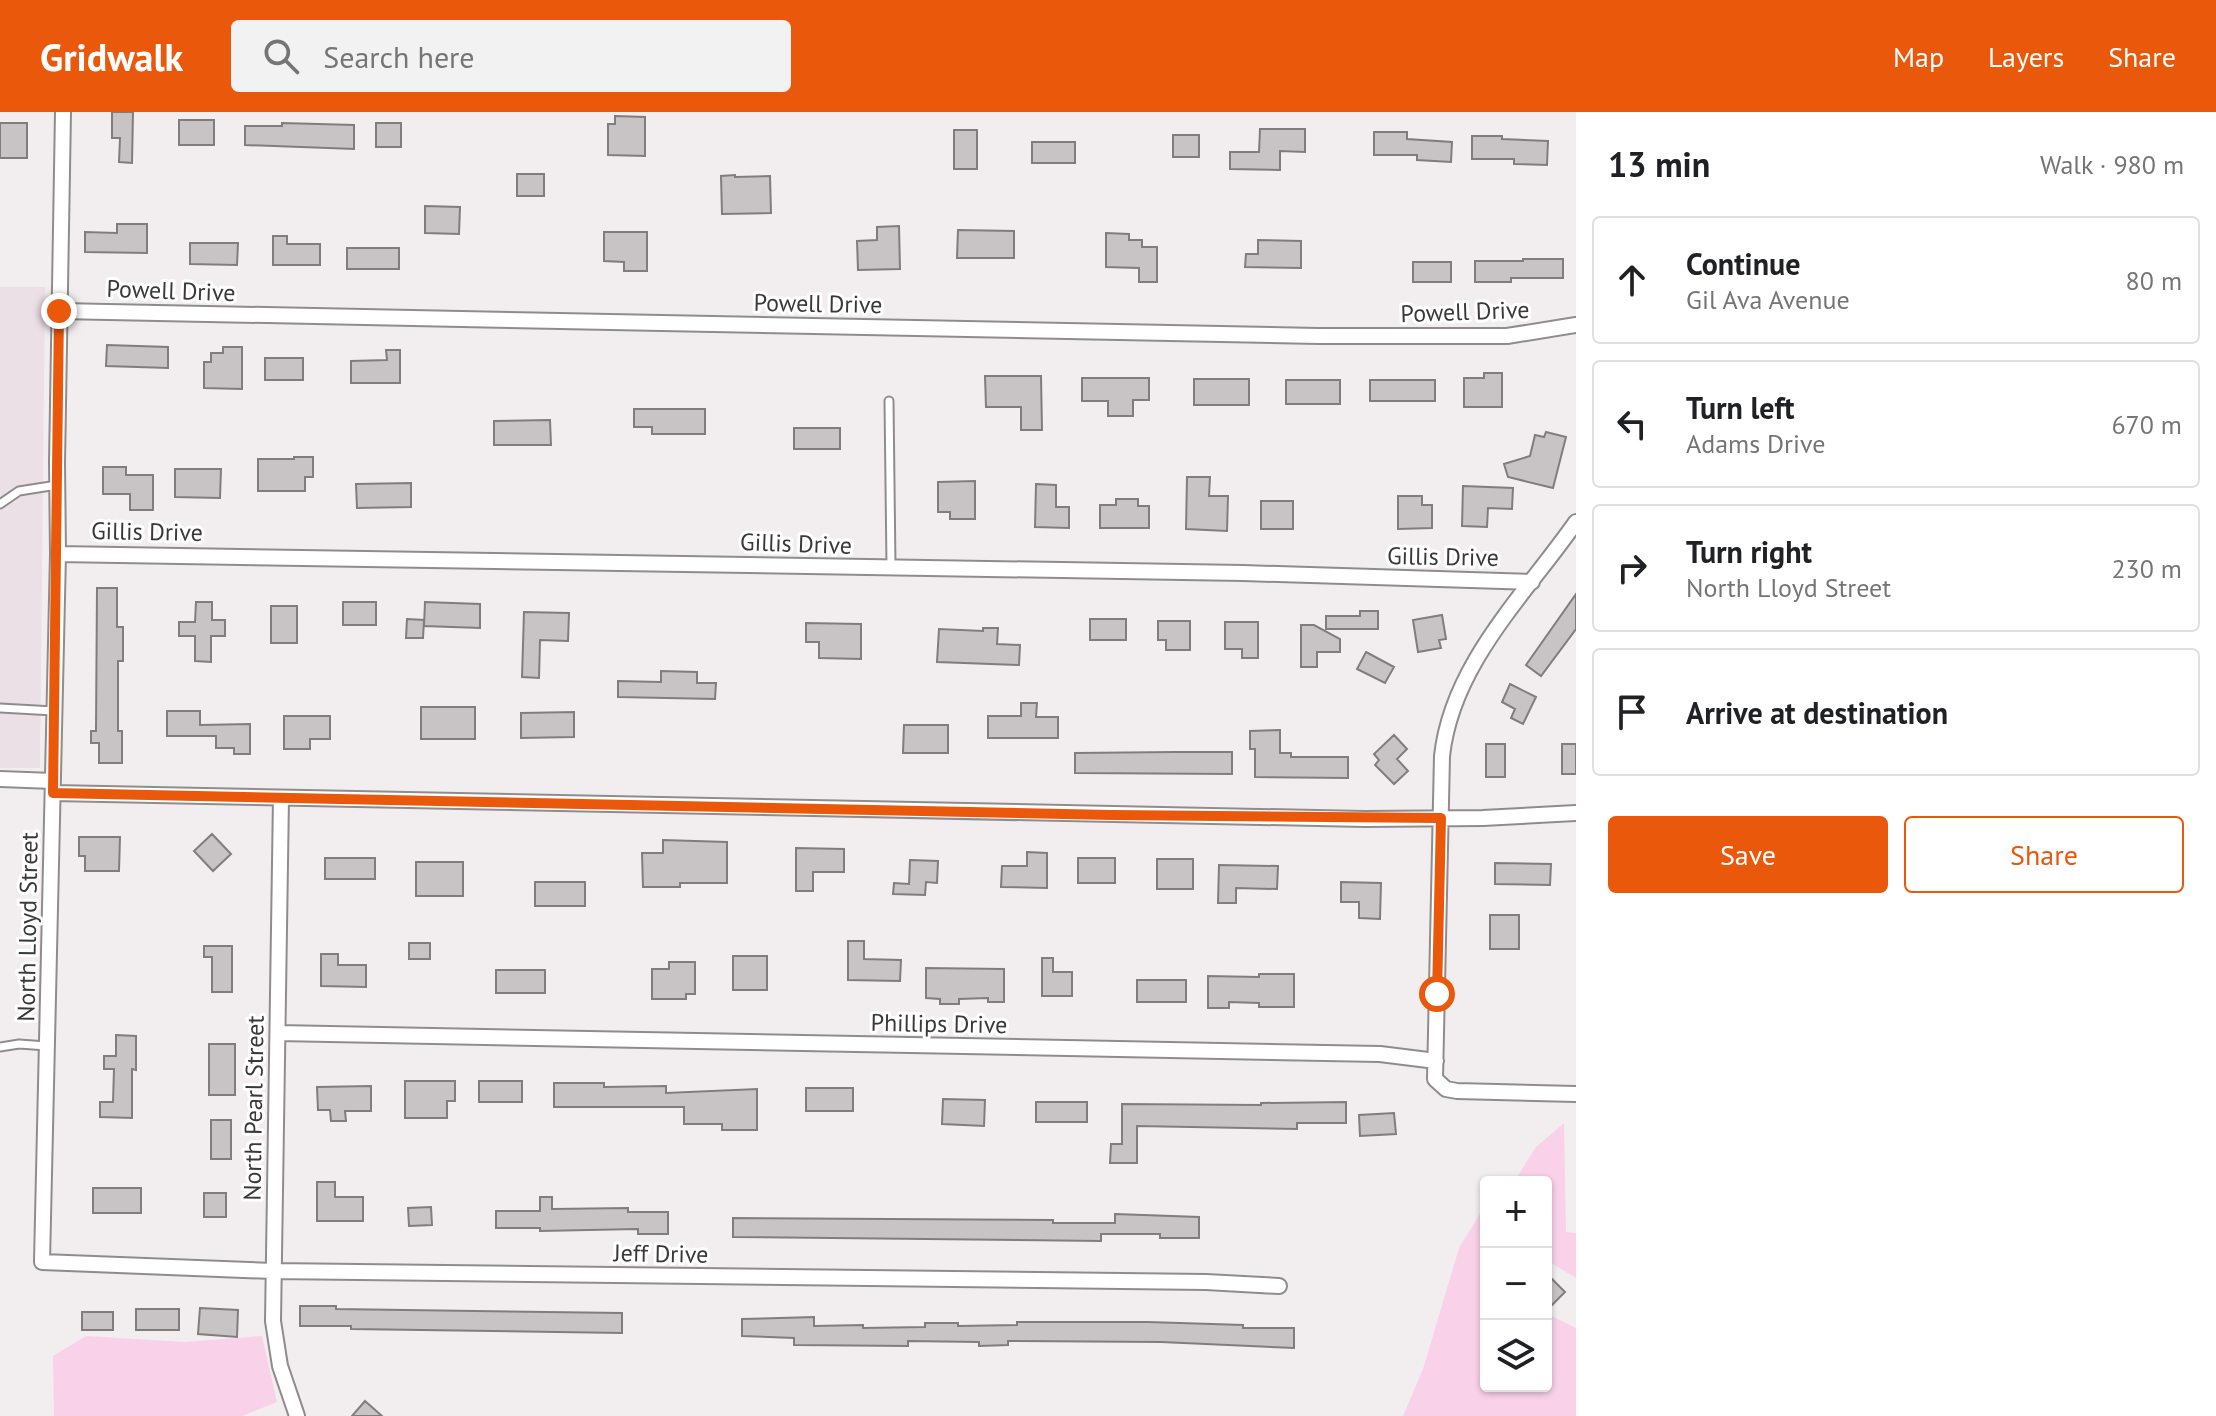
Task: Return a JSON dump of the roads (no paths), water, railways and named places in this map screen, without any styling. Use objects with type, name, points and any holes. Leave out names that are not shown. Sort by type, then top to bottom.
[{"type":"street","name":"North Lloyd Street","points":[[42,1262],[58,554],[63,112]]},
{"type":"street","name":"Powell Drive","points":[[59,311],[1334,337],[1507,336],[1576,325]]},
{"type":"street","points":[[1576,522],[1469,670],[1454,704],[1443,743],[1435,1079],[1446,1089],[1457,1091],[1576,1094]]},
{"type":"street","name":"Gillis Drive","points":[[58,554],[1243,573],[1532,582]]},
{"type":"street","points":[[0,779],[53,787],[281,798],[1111,815],[1441,818],[1576,813]]},
{"type":"street","name":"North Pearl Street","points":[[281,798],[272,1271],[274,1338],[297,1416]]},
{"type":"street","name":"Phillips Drive","points":[[278,1033],[1380,1054],[1436,1061]]},
{"type":"street","name":"Jeff Drive","points":[[42,1262],[272,1271],[1206,1282],[1279,1286]]},
{"type":"lane","points":[[889,401],[891,569]]},
{"type":"lane","points":[[0,504],[19,491],[57,485]]},
{"type":"lane","points":[[0,708],[54,711]]},
{"type":"lane","points":[[0,1047],[19,1044],[47,1046]]}]
